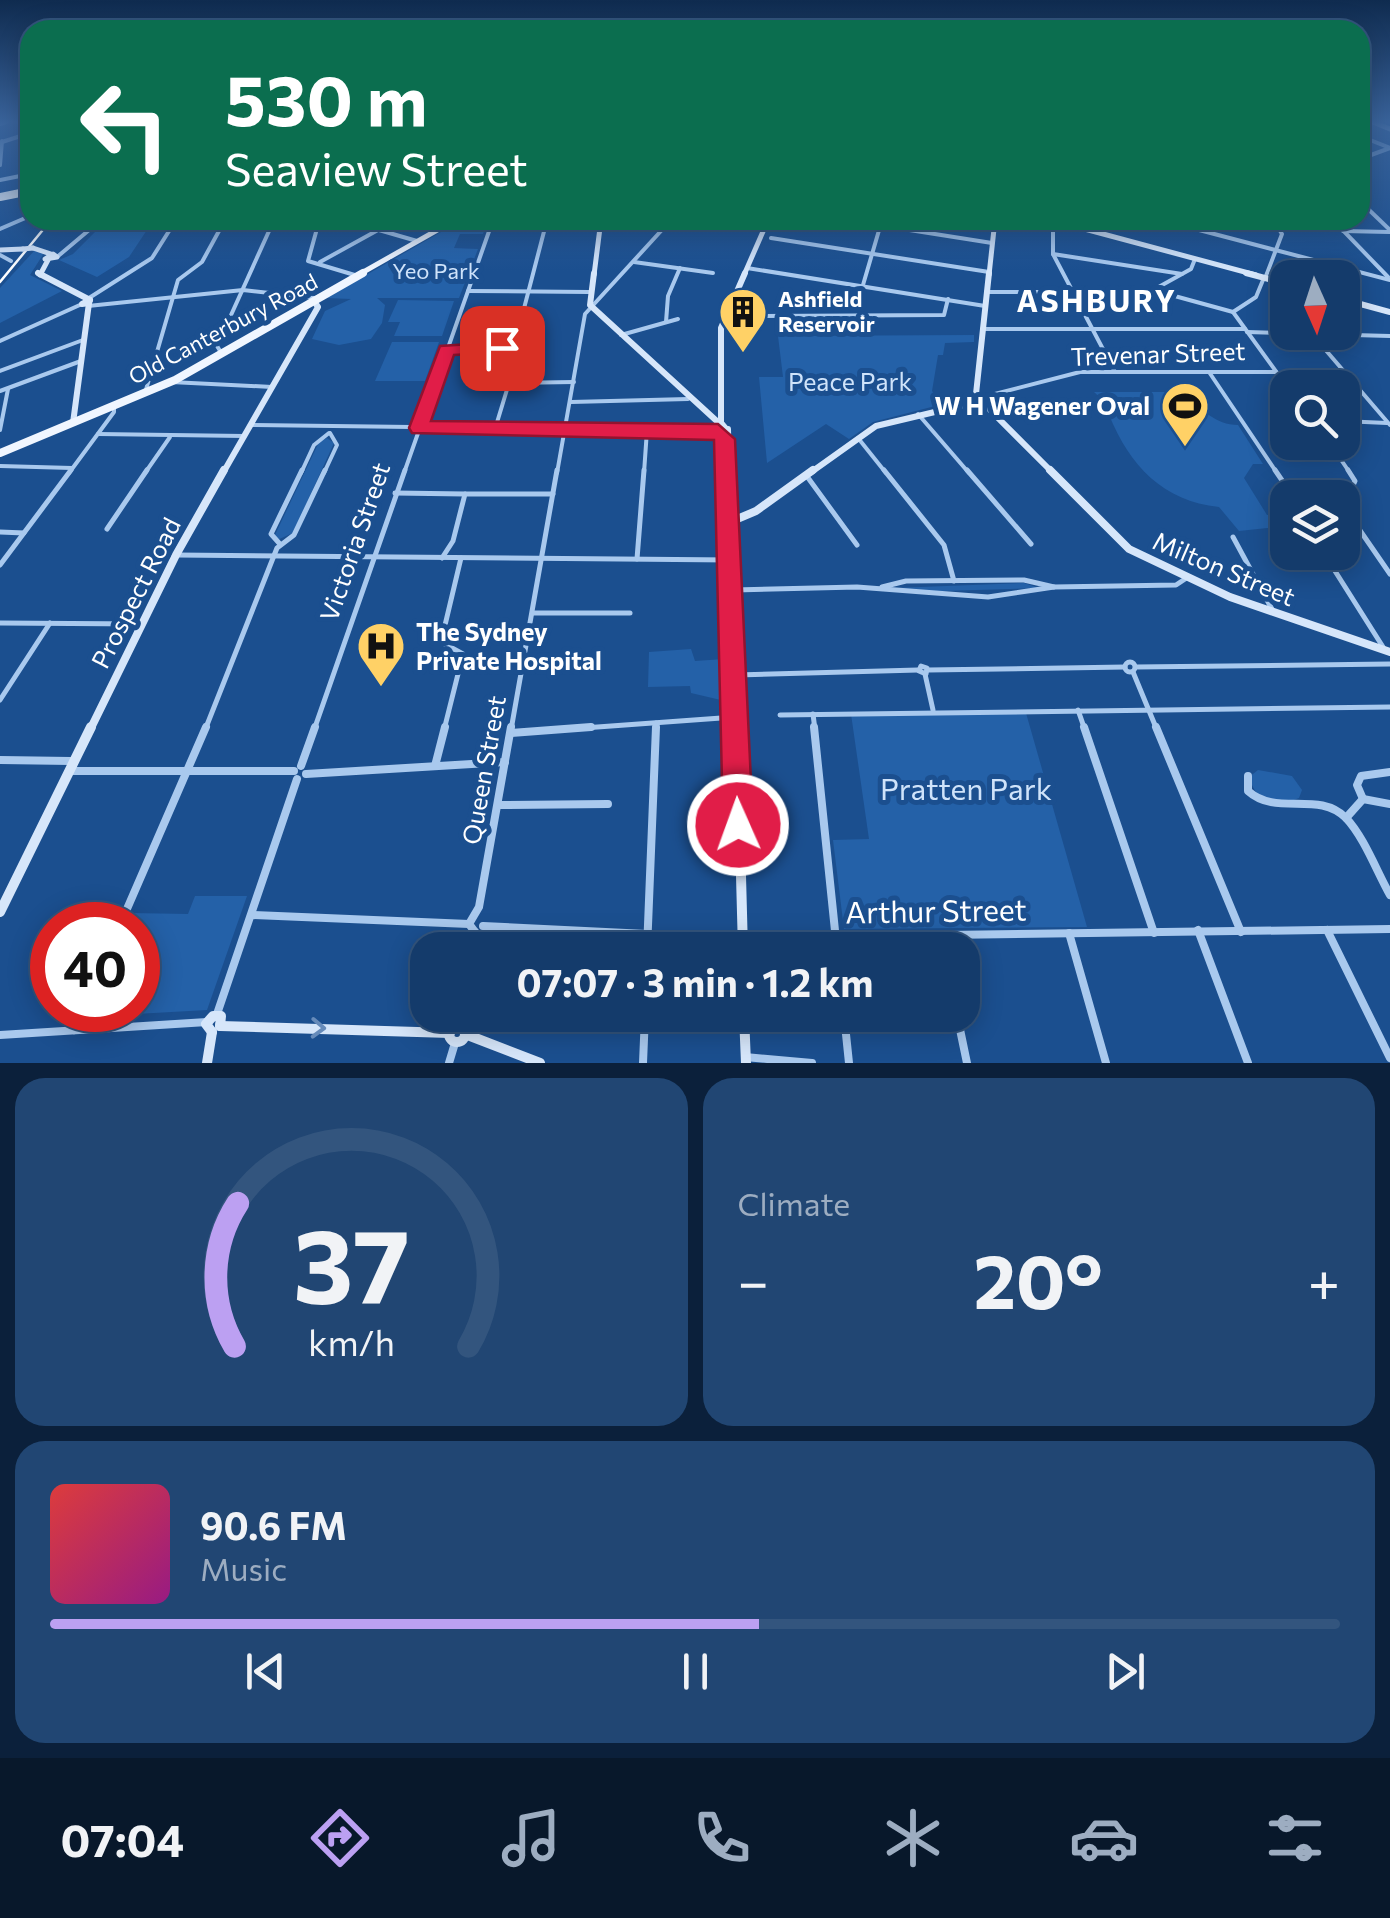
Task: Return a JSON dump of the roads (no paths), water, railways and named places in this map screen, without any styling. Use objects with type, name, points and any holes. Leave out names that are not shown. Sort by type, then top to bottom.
[{"type":"main road","name":"Old Canterbury Road","points":[[0,453],[170,382],[438,230]]},
{"type":"street","points":[[1370,211],[1390,231]]},
{"type":"street","points":[[92,230],[82,241],[52,257],[36,274],[87,303],[243,290],[302,296],[314,301]]},
{"type":"street","points":[[0,340],[87,303],[152,258],[170,230]]},
{"type":"street","points":[[145,392],[178,280],[202,262],[220,230]]},
{"type":"street","points":[[222,354],[217,346],[269,230]]},
{"type":"street","points":[[316,230],[307,259],[358,276]]},
{"type":"street","points":[[318,263],[378,230],[417,242]]},
{"type":"street","name":"Victoria Street","points":[[207,1063],[214,1023],[489,230]]},
{"type":"street","points":[[521,320],[544,230]]},
{"type":"street","name":"Queen Street","points":[[477,917],[586,314],[592,308],[589,294],[599,230]]},
{"type":"street","points":[[663,230],[592,308],[721,428]]},
{"type":"street","points":[[742,932],[728,458],[721,428],[723,333],[764,230]]},
{"type":"street","points":[[863,285],[880,230]]},
{"type":"street","points":[[923,230],[992,242]]},
{"type":"street","points":[[978,398],[994,230]]},
{"type":"street","points":[[1052,230],[1053,254],[1116,372]]},
{"type":"street","points":[[1092,230],[1270,280]]},
{"type":"street","points":[[1200,230],[1390,280]]},
{"type":"street","points":[[1233,312],[1256,298],[1281,230]]},
{"type":"street","points":[[1343,231],[1390,231]]},
{"type":"street","points":[[1343,231],[1390,280]]},
{"type":"street","points":[[771,238],[988,272]]},
{"type":"street","points":[[1,252],[33,248],[52,257]]},
{"type":"street","points":[[1,252],[11,261]]},
{"type":"street","points":[[1053,254],[1182,274]]},
{"type":"street","points":[[1150,292],[1191,270],[1194,259]]},
{"type":"street","points":[[634,262],[713,272]]},
{"type":"street","points":[[666,322],[668,296],[680,268]]},
{"type":"street","points":[[747,268],[985,306]]},
{"type":"street","points":[[468,291],[589,294],[604,298]]},
{"type":"street","points":[[986,292],[1150,292],[1233,312],[1275,370]]},
{"type":"street","points":[[302,296],[314,301]]},
{"type":"street","points":[[729,317],[944,315],[948,300]]},
{"type":"street","name":"Prospect Road","points":[[0,912],[176,555],[318,306],[314,301]]},
{"type":"street","points":[[73,422],[87,303]]},
{"type":"street","points":[[1360,304],[1390,312]]},
{"type":"street","points":[[622,335],[678,319]]},
{"type":"street","points":[[982,329],[1270,331]]},
{"type":"street","points":[[1360,336],[1388,338]]},
{"type":"street","points":[[0,371],[83,340]]},
{"type":"street","points":[[447,350],[496,351]]},
{"type":"street","points":[[1326,350],[1389,424]]},
{"type":"street","points":[[0,391],[81,360]]},
{"type":"street","points":[[1209,372],[1282,480]]},
{"type":"street","name":"Trevenar Street","points":[[730,522],[744,518],[876,426],[918,414],[1075,373],[1270,372]]},
{"type":"street","points":[[170,382],[272,387]]},
{"type":"street","points":[[495,429],[508,383],[574,382]]},
{"type":"street","points":[[0,430],[8,388]]},
{"type":"street","name":"Milton Street","points":[[978,398],[1114,539],[1185,579],[1388,651]]},
{"type":"street","points":[[570,402],[690,401]]},
{"type":"street","points":[[0,565],[116,410],[114,406]]},
{"type":"street","points":[[918,414],[1030,544]]},
{"type":"street","points":[[1360,422],[1389,424]]},
{"type":"street","points":[[250,426],[331,430],[721,428]]},
{"type":"street","points":[[130,902],[279,544],[294,534],[337,445],[331,430]]},
{"type":"street","points":[[279,544],[271,534],[278,518],[314,445],[331,430]]},
{"type":"street","points":[[637,559],[648,430]]},
{"type":"street","points":[[98,434],[244,436]]},
{"type":"street","points":[[108,529],[172,435]]},
{"type":"street","points":[[858,438],[944,545],[954,581]]},
{"type":"street","points":[[0,466],[72,468]]},
{"type":"street","points":[[806,475],[857,545]]},
{"type":"street","points":[[395,493],[554,494]]},
{"type":"street","points":[[442,558],[453,541],[466,494]]},
{"type":"street","points":[[0,532],[24,533]]},
{"type":"street","points":[[1360,533],[1390,574]]},
{"type":"street","points":[[1233,536],[1275,614]]},
{"type":"street","points":[[176,555],[731,560]]},
{"type":"street","points":[[435,766],[463,654],[440,642],[461,558]]},
{"type":"street","points":[[1336,570],[1388,651]]},
{"type":"street","points":[[731,590],[879,588],[906,582],[1024,580],[1054,586],[1176,585],[1185,579]]},
{"type":"street","points":[[879,588],[909,594],[1029,594],[1054,586]]},
{"type":"street","points":[[532,613],[630,612]]},
{"type":"street","points":[[0,623],[142,624]]},
{"type":"street","points":[[0,700],[50,623]]},
{"type":"street","points":[[734,674],[1390,664]]},
{"type":"street","points":[[1131,669],[1240,932]]},
{"type":"street","points":[[924,671],[933,711]]},
{"type":"street","points":[[780,715],[1390,706]]},
{"type":"street","points":[[1078,710],[1154,934]]},
{"type":"street","points":[[813,714],[836,932]]},
{"type":"street","points":[[511,733],[735,717]]},
{"type":"street","points":[[648,932],[656,723]]},
{"type":"street","points":[[0,760],[187,772],[300,772],[506,762]]},
{"type":"street","points":[[1362,799],[1357,785],[1361,776],[1390,772]]},
{"type":"street","points":[[1248,776],[1248,791],[1263,803],[1286,807],[1311,800],[1346,818],[1390,895]]},
{"type":"street","points":[[1362,799],[1390,804]]},
{"type":"street","points":[[1346,818],[1362,799]]},
{"type":"street","points":[[498,805],[608,804]]},
{"type":"street","points":[[251,915],[472,928],[483,926],[477,917]]},
{"type":"street","points":[[472,932],[477,917]]},
{"type":"street","name":"Arthur Street","points":[[483,926],[624,932]]},
{"type":"street","name":"Arthur Street","points":[[980,934],[1390,929]]},
{"type":"street","points":[[1198,930],[1248,1063]]},
{"type":"street","points":[[1327,930],[1390,1058]]},
{"type":"street","points":[[1069,933],[1106,1063]]},
{"type":"street","points":[[160,1026],[214,1023],[410,1029]]},
{"type":"street","points":[[0,1035],[44,1032]]},
{"type":"street","points":[[449,1063],[457,1032]]},
{"type":"street","points":[[462,1032],[540,1063]]},
{"type":"street","points":[[643,1063],[644,1032]]},
{"type":"street","points":[[745,1032],[746,1060],[812,1063]]},
{"type":"street","points":[[846,1032],[849,1063]]},
{"type":"street","points":[[961,1032],[967,1063]]},
{"type":"tram line","points":[[0,282],[43,230]]},
{"type":"place","name":"Ashfield Reservoir","points":[[743,354]]},
{"type":"place","name":"W H Wagener Oval","points":[[1185,448]]},
{"type":"place","name":"The Sydney Private Hospital","points":[[381,688]]},
{"type":"district","name":"ASHBURY","points":[[1097,302]]},
{"type":"park label","name":"Yeo Park","points":[[436,271]]},
{"type":"park label","name":"Peace Park","points":[[850,382]]},
{"type":"park label","name":"Pratten Park","points":[[966,790]]}]
